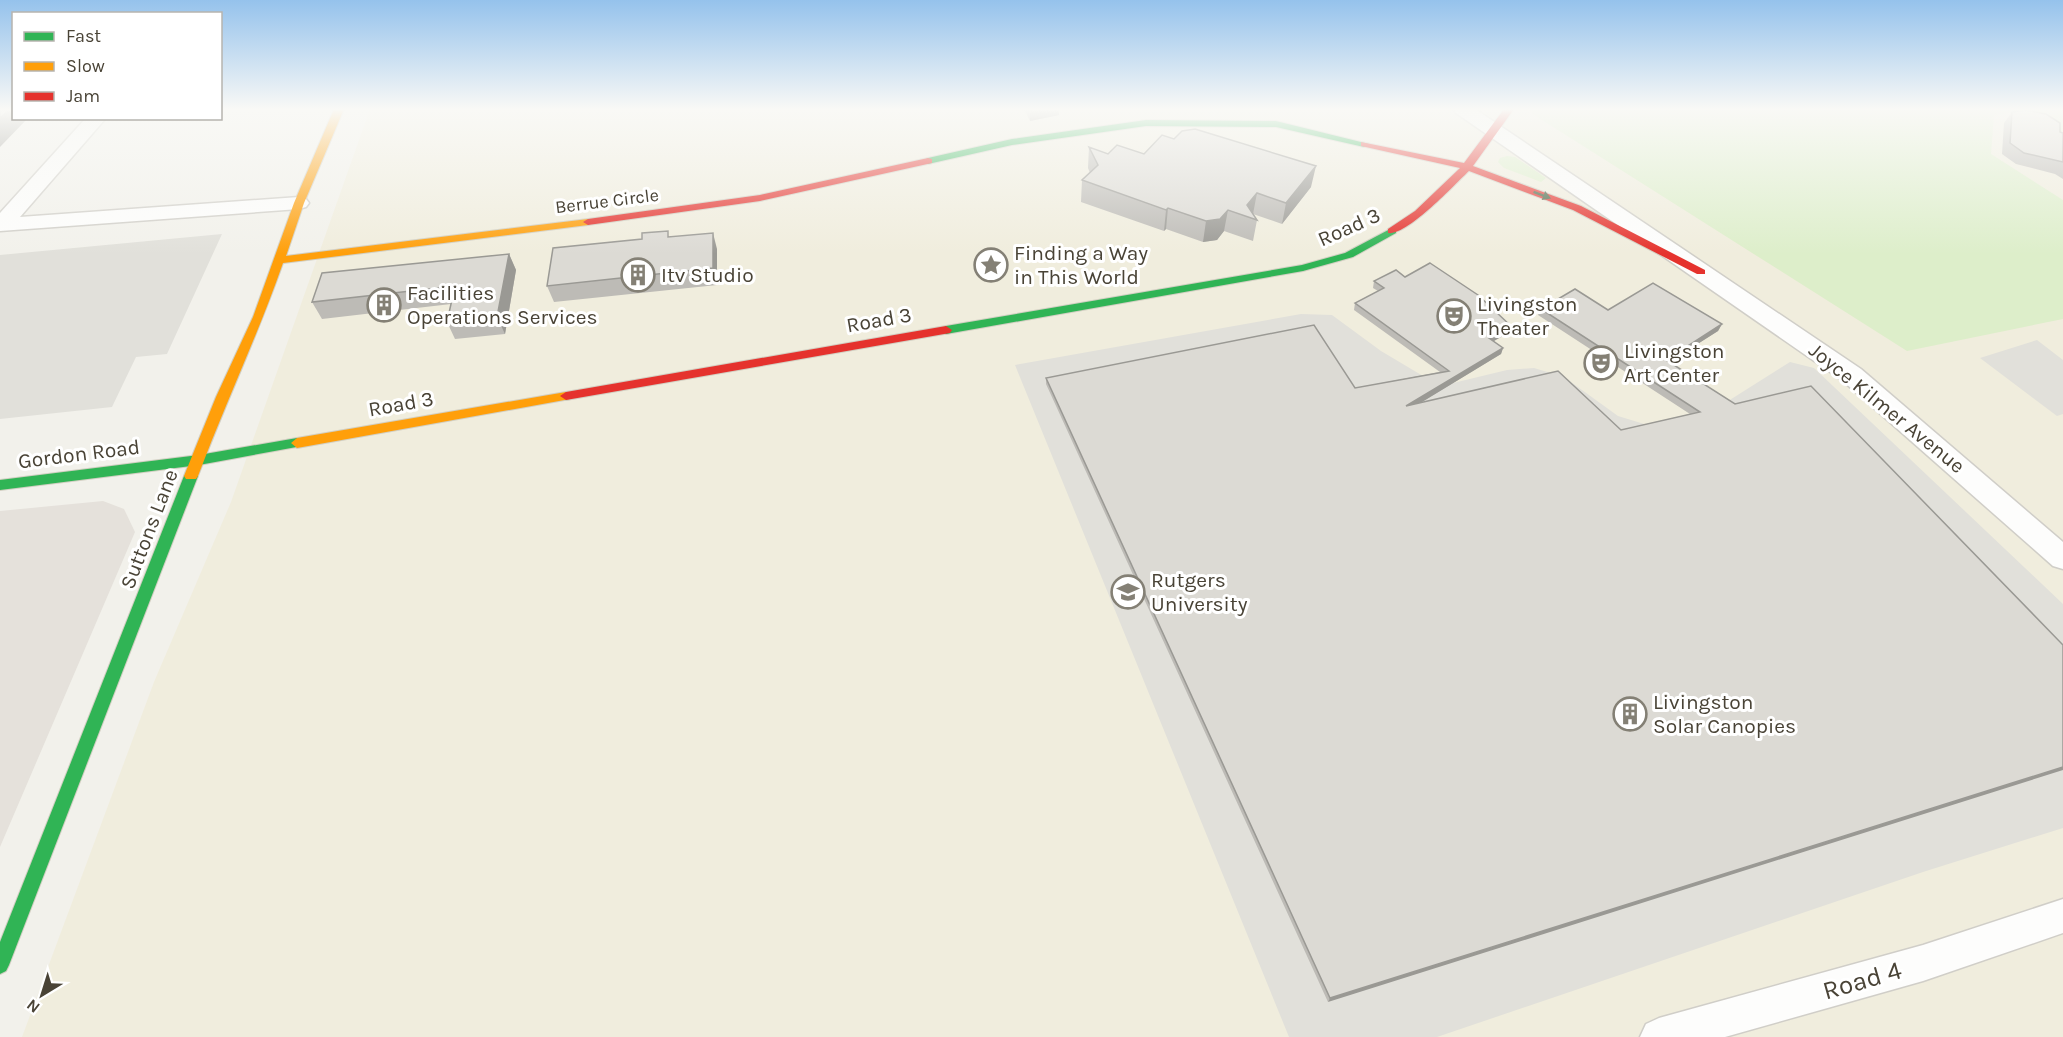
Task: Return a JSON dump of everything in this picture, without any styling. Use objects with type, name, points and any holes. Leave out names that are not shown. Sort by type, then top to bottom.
[{"type":"street","points":[[1,224],[62,157]]},
{"type":"street","name":"Suttons Lane","points":[[0,966],[222,397],[259,317],[299,203],[318,157]]},
{"type":"street","name":"Berrue Circle","points":[[279,260],[631,217],[760,198],[943,157]]},
{"type":"street","name":"Berrue Circle","points":[[1424,157],[1467,167]]},
{"type":"street","name":"Road 3","points":[[199,460],[1303,268],[1349,255],[1378,241],[1419,213],[1467,167],[1474,157]]},
{"type":"street","name":"Joyce Kilmer Avenue","points":[[1535,157],[1852,375],[2063,558]]},
{"type":"street","name":"Joyce Kilmer Avenue","points":[[1467,167],[1577,208],[1701,272]]},
{"type":"street","points":[[1,224],[299,203]]},
{"type":"street","name":"Gordon Road","points":[[0,485],[199,460]]},
{"type":"street","name":"Road 4","points":[[1659,1037],[1923,963],[2063,916]]},
{"type":"shaded area","name":"Rutgers University","points":[[353,157],[2063,157],[2063,1037],[22,1037],[154,682],[231,502]]},
{"type":"shaded area","points":[[222,234],[167,354],[136,357],[112,407],[0,419],[0,255]]},
{"type":"shaded area","name":"Livingston Solar Canopies","points":[[1301,314],[1332,315],[1381,351],[1423,376],[1449,384],[1507,370],[1534,368],[1564,377],[1618,416],[1654,427],[1706,415],[1790,362],[1814,368],[2063,604],[2063,828],[1923,872],[1437,1037],[1289,1037],[1015,365]]},
{"type":"shaded area","points":[[2037,340],[2063,360],[2063,414],[2057,416],[1980,358]]},
{"type":"shaded area","points":[[103,501],[124,509],[135,532],[0,847],[0,511]]},
{"type":"green space","points":[[1516,157],[1546,178],[1541,182],[1504,168],[1498,162],[1500,158]]},
{"type":"green space","points":[[1601,157],[1996,157],[2063,200],[2063,319],[1907,351]]},
{"type":"building","points":[[1094,157],[1288,157],[1316,166],[1286,203],[1257,193],[1247,205],[1257,220],[1228,210],[1220,219],[1206,221],[1168,208],[1166,210],[1082,180],[1098,165]]},
{"type":"building","points":[[2043,157],[2063,157],[2063,162]]},
{"type":"building","points":[[668,231],[668,237],[713,233],[713,268],[547,286],[553,248],[642,239],[642,233]]},
{"type":"building","points":[[509,254],[497,317],[447,322],[455,286],[312,302],[322,273]]},
{"type":"building","name":"Livingston Solar Canopies","points":[[1430,263],[1478,295],[1511,326],[1489,338],[1503,348],[1406,406],[1558,371],[1621,430],[1700,412],[1541,309],[1575,289],[1608,310],[1653,283],[1722,324],[1666,360],[1735,404],[1811,386],[2063,645],[2063,767],[1330,998],[1046,378],[1314,325],[1355,388],[1449,371],[1355,303],[1384,288],[1374,281],[1396,270],[1405,277]]},
{"type":"traffic: fast","points":[[928,161],[944,157]]},
{"type":"traffic: fast","points":[[946,330],[1303,268],[1349,255],[1392,231]]},
{"type":"traffic: fast","points":[[0,485],[199,460],[297,443]]},
{"type":"traffic: fast","points":[[0,965],[191,476]]},
{"type":"traffic: slow","points":[[191,476],[222,397],[259,317],[299,203],[318,157]]},
{"type":"traffic: slow","points":[[279,260],[588,222]]},
{"type":"traffic: slow","points":[[297,443],[566,396]]},
{"type":"traffic: jam","points":[[1424,157],[1467,167],[1577,208],[1701,272]]},
{"type":"traffic: jam","points":[[1392,231],[1419,213],[1467,167],[1474,157]]},
{"type":"traffic: jam","points":[[588,222],[760,198],[928,161]]},
{"type":"traffic: jam","points":[[566,396],[946,330]]},
{"type":"place","name":"Finding a Way in This World","points":[[991,265]]},
{"type":"place","name":"Itv Studio","points":[[638,275]]},
{"type":"place","name":"Facilities Operations Services","points":[[384,305]]},
{"type":"place","name":"Livingston Theater","points":[[1454,316]]},
{"type":"place","name":"Livingston Art Center","points":[[1601,363]]},
{"type":"place","name":"Rutgers University","points":[[1128,592]]},
{"type":"place","name":"Livingston Solar Canopies","points":[[1630,714]]}]
